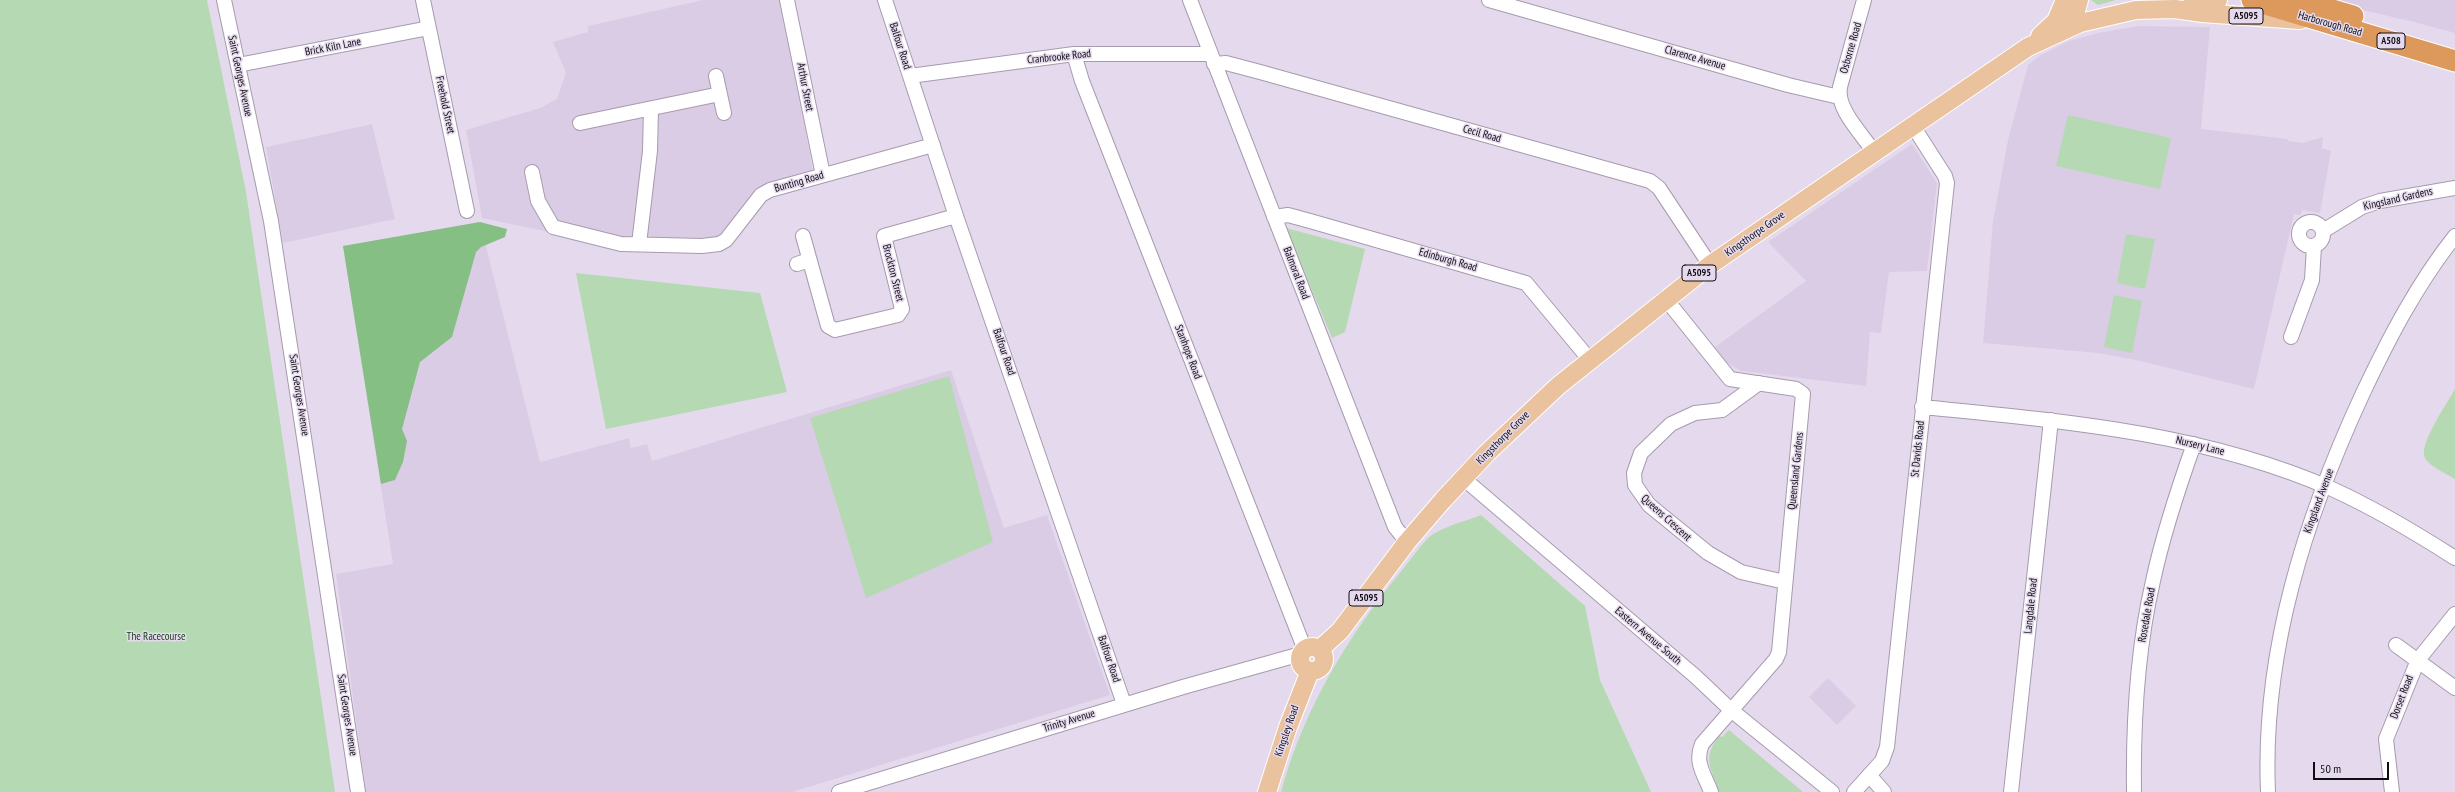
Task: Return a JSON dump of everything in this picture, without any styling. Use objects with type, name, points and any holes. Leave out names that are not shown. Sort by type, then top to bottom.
[{"type":"highway","name":"Harborough Road","points":[[2252,0],[2317,21],[2422,49],[2455,61]]},
{"type":"highway","name":"Harborough Road","points":[[2298,0],[2455,46]]},
{"type":"main road","name":"A5095","points":[[2028,47],[2056,20],[2065,0]]},
{"type":"main road","points":[[2066,29],[2073,21],[2079,0]]},
{"type":"main road","name":"Kingsthorpe Grove","points":[[1308,651],[1340,631],[1407,542],[1464,478],[1523,417],[1589,359],[1710,265],[2028,47],[2066,29],[2123,12],[2175,9],[2218,0]]},
{"type":"main road","name":"Kingsthorpe Grove","points":[[2175,9],[2202,14],[2317,21]]},
{"type":"main road","name":"Kingsley Road","points":[[1267,792],[1288,727],[1310,671],[1320,668],[1324,663],[1324,654],[1308,651]]},
{"type":"street","name":"Saint Georges Avenue","points":[[224,0],[272,221],[358,792]]},
{"type":"street","name":"Freehold Street","points":[[423,0],[467,211]]},
{"type":"street","name":"Arthur Street","points":[[787,0],[823,175]]},
{"type":"street","name":"Balfour Road","points":[[885,0],[956,216],[1124,704]]},
{"type":"street","name":"Balmoral Road","points":[[1190,0],[1395,527],[1407,542]]},
{"type":"street","name":"Clarence Avenue","points":[[1489,0],[1788,85],[1839,97]]},
{"type":"street","name":"Osborne Road","points":[[1839,97],[1840,87],[1864,0]]},
{"type":"street","name":"Brick Kiln Lane","points":[[238,65],[429,28]]},
{"type":"street","name":"Cranbrooke Road","points":[[910,76],[1074,54],[1212,59]]},
{"type":"street","name":"Stanhope Road","points":[[1074,54],[1088,96],[1308,651]]},
{"type":"street","name":"Cecil Road","points":[[1212,59],[1650,181],[1659,188],[1710,265]]},
{"type":"street","points":[[716,76],[724,114]]},
{"type":"street","points":[[580,123],[720,94]]},
{"type":"street","points":[[1839,97],[1843,106],[1874,152]]},
{"type":"street","points":[[639,244],[650,151],[651,109]]},
{"type":"street","name":"St Davids Road","points":[[1869,776],[1882,761],[1886,747],[1947,183],[1945,176],[1913,126]]},
{"type":"street","name":"Bunting Road","points":[[532,172],[538,201],[553,227],[588,238],[621,244],[702,246],[719,244],[732,234],[766,193],[823,175],[933,145]]},
{"type":"street","name":"Kingsland Gardens","points":[[2291,337],[2312,280],[2314,246],[2322,238],[2323,231],[2362,207],[2380,201],[2455,188]]},
{"type":"street","name":"Edinburgh Road","points":[[1274,217],[1288,215],[1526,283],[1589,359]]},
{"type":"street","name":"Brockton Street","points":[[803,236],[803,262],[828,326],[835,330],[898,315],[902,309],[884,236],[956,216]]},
{"type":"street","points":[[2314,246],[2303,243],[2300,236],[2301,228],[2307,223],[2314,223],[2323,231]]},
{"type":"street","name":"Kingsland Avenue","points":[[2268,792],[2268,720],[2279,638],[2296,569],[2324,485],[2351,419],[2394,331],[2417,290],[2455,236]]},
{"type":"street","points":[[1666,298],[1730,379],[1732,404]]},
{"type":"street","name":"Queensland Gardens","points":[[1711,792],[1700,767],[1700,749],[1705,740],[1776,659],[1779,652],[1803,394],[1796,388],[1730,379]]},
{"type":"street","name":"Queens Crescent","points":[[1759,383],[1722,410],[1694,413],[1682,417],[1671,424],[1641,453],[1634,472],[1635,485],[1648,505],[1708,553],[1741,572],[1785,582]]},
{"type":"street","name":"Nursery Lane","points":[[1922,407],[2051,420],[2116,429],[2194,444],[2267,465],[2324,485],[2411,531],[2455,558]]},
{"type":"street","name":"Langdale Road","points":[[2011,792],[2051,420]]},
{"type":"street","name":"Rosedale Road","points":[[2134,792],[2135,709],[2144,625],[2163,538],[2194,444]]},
{"type":"street","name":"Eastern Avenue South","points":[[1464,478],[1537,543],[1677,660],[1731,710],[1758,729],[1832,792]]},
{"type":"street","name":"Dorset Road","points":[[2392,792],[2386,738],[2418,660],[2455,614]]},
{"type":"street","points":[[2396,645],[2455,688]]},
{"type":"street","name":"Trinity Avenue","points":[[839,792],[1124,704],[1308,651]]},
{"type":"street","points":[[1854,792],[1869,776],[1884,792]]},
{"type":"shaded area","points":[[703,0],[782,0],[814,177],[765,199],[724,247],[626,248],[482,218],[466,130],[540,108],[557,99],[566,73],[553,42],[588,32],[588,26]]},
{"type":"shaded area","points":[[2319,0],[2455,0],[2455,33],[2414,22]]},
{"type":"shaded area","points":[[2138,26],[2210,27],[2201,129],[2288,139],[2288,141],[2303,143],[2323,137],[2322,148],[2331,151],[2320,213],[2302,210],[2300,215],[2294,214],[2254,389],[2136,360],[2098,353],[1983,343],[1993,221],[2008,140],[2028,65],[2041,55],[2069,41],[2098,33]]},
{"type":"shaded area","points":[[372,124],[395,219],[283,243],[266,147]]},
{"type":"shaded area","points":[[1912,144],[1937,183],[1927,271],[1889,272],[1881,333],[1870,332],[1866,386],[1741,371],[1726,362],[1715,347],[1806,281],[1768,242]]},
{"type":"shaded area","points":[[480,222],[540,462],[629,438],[631,448],[647,444],[652,461],[951,370],[1004,528],[1047,515],[1110,695],[792,792],[366,792],[336,574],[393,564],[343,246]]},
{"type":"shaded area","points":[[1828,678],[1856,706],[1837,725],[1809,697]]},
{"type":"green space","name":"The Racecourse","points":[[0,0],[207,0],[246,192],[335,792],[0,792]]},
{"type":"green space","points":[[2091,0],[2116,0],[2098,5]]},
{"type":"green space","points":[[2068,115],[2171,138],[2160,189],[2056,166]]},
{"type":"green space","points":[[480,222],[507,229],[505,237],[481,247],[476,252],[452,337],[420,362],[402,429],[407,441],[403,462],[395,480],[381,484],[343,246]]},
{"type":"green space","points":[[1286,228],[1365,249],[1345,332],[1332,338]]},
{"type":"green space","points":[[2126,234],[2155,239],[2145,289],[2117,283]]},
{"type":"green space","points":[[576,273],[760,293],[787,392],[606,429]]},
{"type":"green space","points":[[2114,295],[2142,301],[2132,353],[2104,347]]},
{"type":"green space","points":[[949,376],[993,542],[866,598],[810,418]]},
{"type":"green space","points":[[2455,389],[2455,479],[2430,464],[2425,458],[2424,452],[2430,434]]},
{"type":"green space","points":[[1481,515],[1585,606],[1600,680],[1651,792],[1281,792],[1302,731],[1315,702],[1346,647],[1364,620],[1427,539],[1446,528]]},
{"type":"green space","points":[[1729,730],[1803,792],[1719,792],[1711,770],[1709,758],[1710,752],[1719,736],[1722,737]]}]
